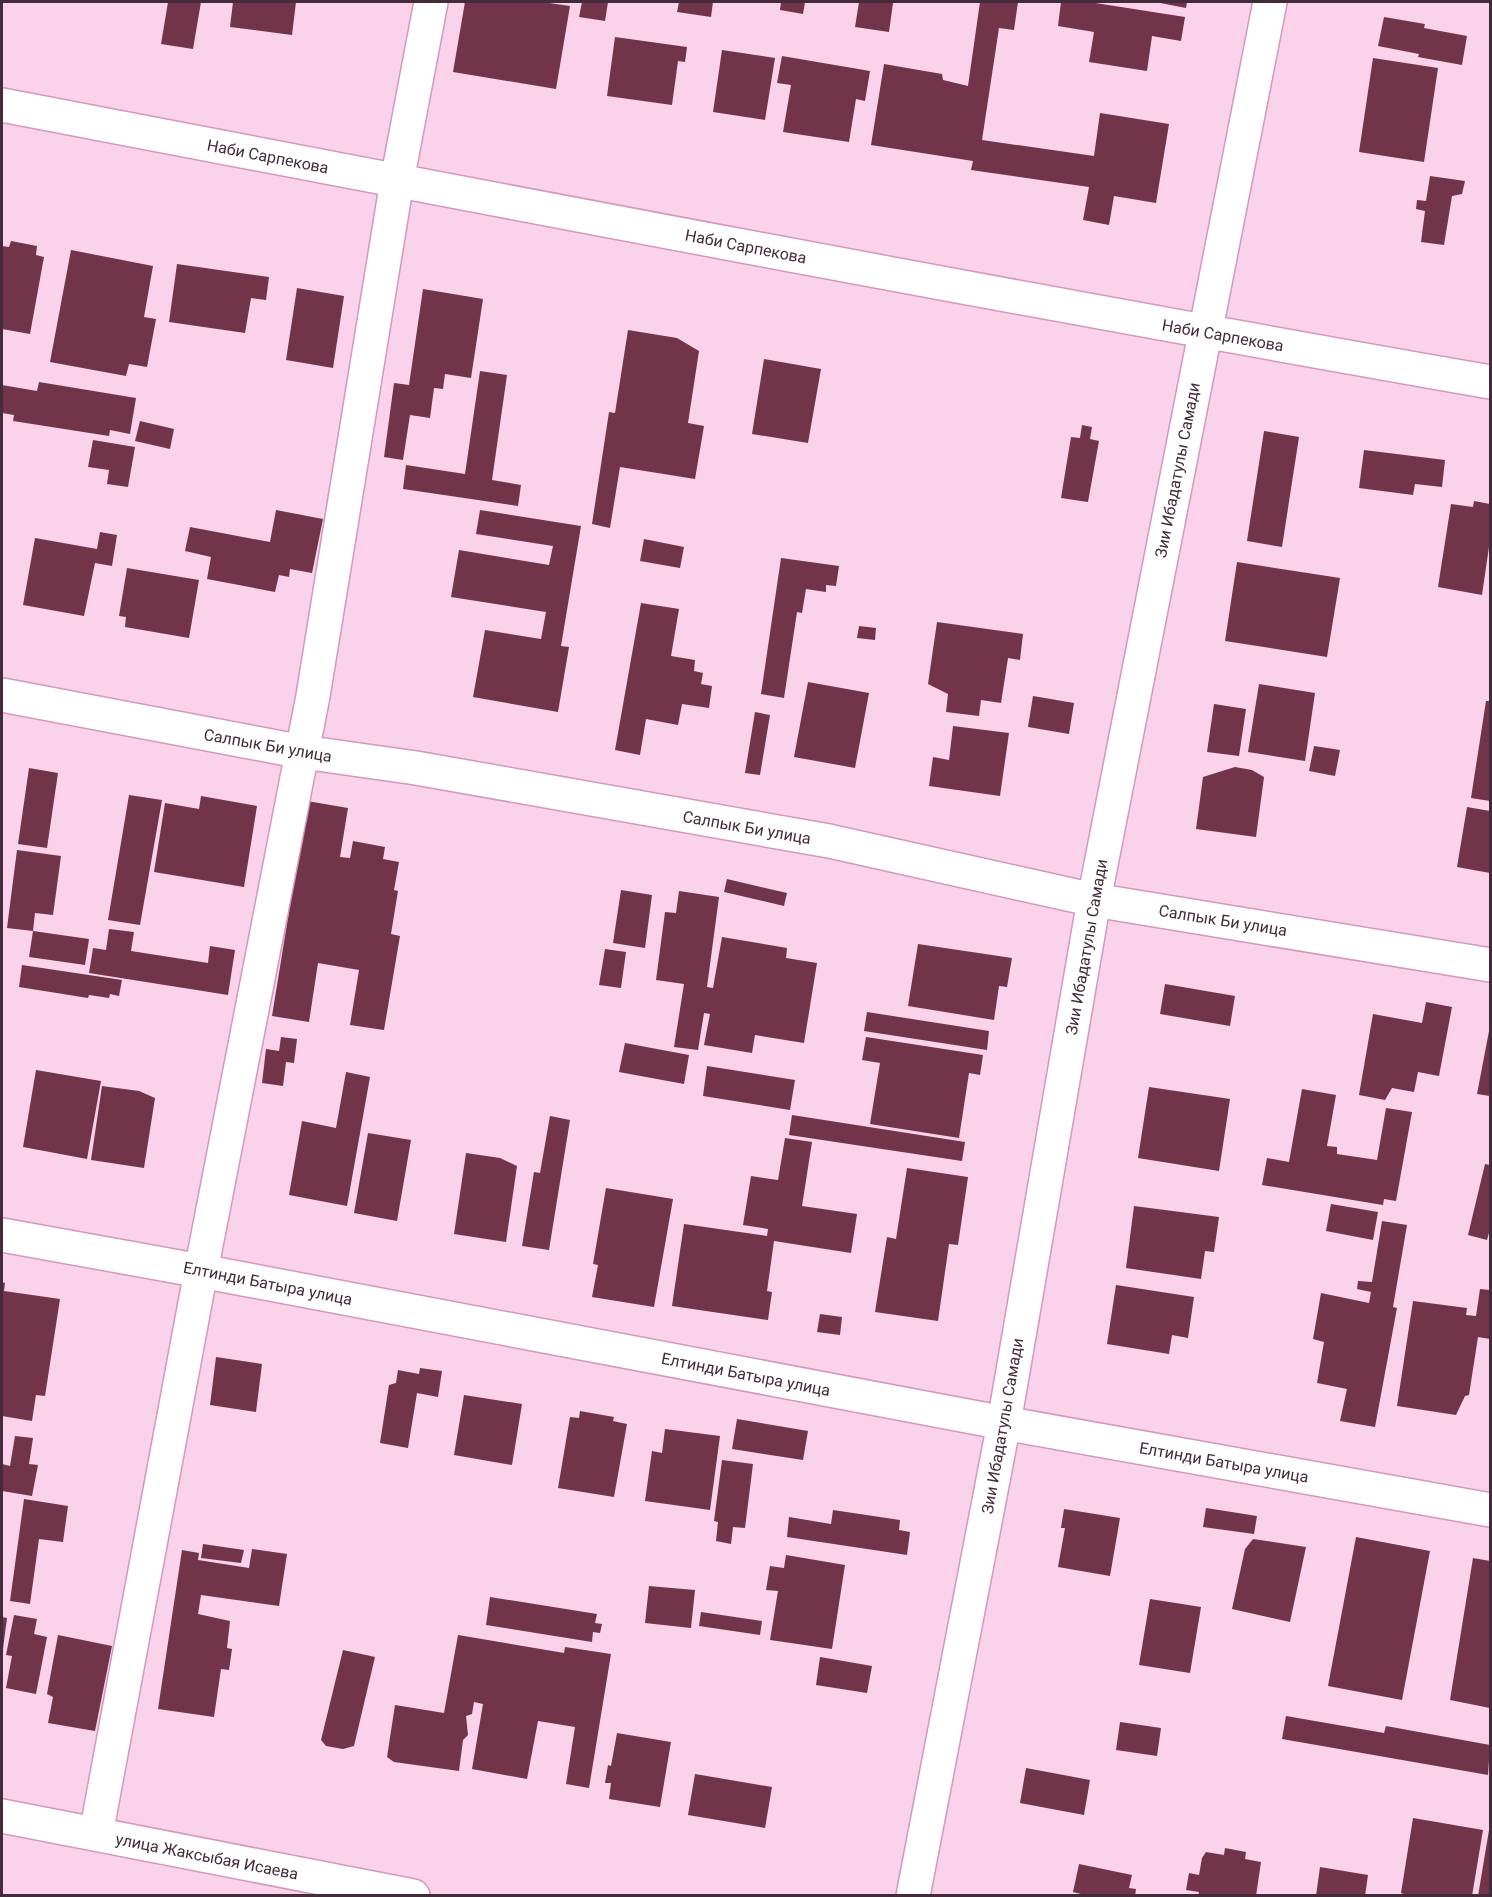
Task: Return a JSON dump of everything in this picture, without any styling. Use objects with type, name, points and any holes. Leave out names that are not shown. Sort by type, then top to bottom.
[{"type":"street","points":[[96,1834],[201,1271],[303,752],[397,181],[431,2]]},
{"type":"street","name":"Зии Ибадатулы Самади","points":[[913,1896],[1004,1423],[1094,900],[1270,2]]},
{"type":"street","name":"Наби Сарпекова","points":[[2,105],[1204,332],[1491,382]]},
{"type":"street","name":"Салпык Би улица","points":[[2,695],[303,752],[416,768],[829,841],[1094,900],[1491,965]]},
{"type":"street","name":"Елтинди Батыра улица","points":[[2,1235],[1004,1423],[1491,1510]]},
{"type":"street","name":"улица Жаксыбая Исаева","points":[[2,1816],[413,1896]]},
{"type":"building","points":[[168,2],[201,2],[193,49],[161,44]]},
{"type":"building","points":[[233,2],[296,2],[292,35],[230,27]]},
{"type":"building","points":[[465,2],[542,2],[570,6],[556,89],[453,72]]},
{"type":"building","points":[[582,2],[608,2],[605,21],[579,17]]},
{"type":"building","points":[[679,2],[713,2],[711,17],[677,12]]},
{"type":"building","points":[[781,2],[805,2],[803,14],[780,10]]},
{"type":"building","points":[[859,2],[893,3],[889,32],[855,27]]},
{"type":"building","points":[[980,2],[1018,2],[1014,30],[999,28],[982,140],[1094,156],[1100,113],[1169,124],[1156,203],[1114,196],[1109,225],[1083,220],[1089,187],[971,170],[973,161],[871,145],[884,64],[942,74],[943,80],[968,86]]},
{"type":"building","points":[[1061,2],[1089,2],[1185,17],[1181,41],[1152,36],[1147,71],[1089,62],[1094,32],[1058,26]]},
{"type":"building","points":[[1155,2],[1187,2],[1186,8]]},
{"type":"building","points":[[1384,17],[1425,24],[1424,28],[1467,36],[1462,65],[1418,57],[1419,54],[1378,46]]},
{"type":"building","points":[[615,37],[687,47],[685,62],[678,61],[672,105],[607,96]]},
{"type":"building","points":[[722,50],[775,58],[765,120],[713,112]]},
{"type":"building","points":[[782,56],[870,71],[865,101],[856,99],[849,142],[783,132],[791,85],[777,83]]},
{"type":"building","points":[[1373,58],[1438,68],[1424,162],[1359,152]]},
{"type":"building","points":[[1430,176],[1465,181],[1462,194],[1452,196],[1444,245],[1421,242],[1425,211],[1416,209],[1417,200],[1426,201]]},
{"type":"building","points":[[11,241],[37,246],[36,255],[44,257],[30,334],[2,329],[2,246],[9,247]]},
{"type":"building","points":[[71,250],[153,266],[144,317],[156,319],[147,367],[129,364],[126,376],[50,362]]},
{"type":"building","points":[[177,264],[269,277],[266,300],[251,298],[245,333],[169,322]]},
{"type":"building","points":[[297,288],[344,296],[333,368],[286,360]]},
{"type":"building","points":[[423,289],[483,299],[471,378],[445,374],[443,389],[434,388],[430,418],[410,415],[403,460],[384,457],[394,383],[409,385]]},
{"type":"building","points":[[628,330],[677,338],[699,351],[688,423],[704,426],[695,479],[620,467],[610,528],[592,524],[609,412],[615,413]]},
{"type":"building","points":[[764,359],[821,369],[808,443],[752,434]]},
{"type":"building","points":[[480,371],[507,375],[492,480],[521,485],[518,506],[403,489],[406,465],[465,474]]},
{"type":"building","points":[[39,382],[136,398],[130,434],[110,430],[109,436],[13,421],[14,415],[2,413],[2,385],[37,391]]},
{"type":"building","points":[[140,421],[174,429],[170,449],[135,441]]},
{"type":"building","points":[[1082,425],[1092,427],[1090,439],[1099,441],[1088,502],[1061,498],[1071,437],[1080,438]]},
{"type":"building","points":[[1264,431],[1299,437],[1282,547],[1247,541]]},
{"type":"building","points":[[93,440],[135,447],[128,487],[107,484],[109,470],[88,467]]},
{"type":"building","points":[[1364,450],[1445,460],[1442,487],[1415,484],[1413,495],[1359,488]]},
{"type":"building","points":[[1474,501],[1490,504],[1490,540],[1482,595],[1438,587],[1451,504],[1473,507]]},
{"type":"building","points":[[276,510],[323,519],[312,573],[290,569],[289,577],[279,575],[275,592],[207,579],[211,557],[185,551],[190,527],[270,542]]},
{"type":"building","points":[[480,510],[581,526],[561,646],[569,647],[558,712],[473,697],[485,630],[541,639],[546,612],[451,597],[459,550],[549,565],[553,546],[476,534]]},
{"type":"building","points":[[100,532],[117,535],[112,566],[95,563],[84,616],[23,605],[35,538],[97,549]]},
{"type":"building","points":[[644,539],[684,547],[680,568],[640,561]]},
{"type":"building","points":[[781,558],[839,566],[836,586],[826,585],[826,592],[806,589],[802,613],[797,612],[784,698],[761,694]]},
{"type":"building","points":[[1237,562],[1340,578],[1327,657],[1225,641]]},
{"type":"building","points":[[127,568],[199,580],[189,638],[125,627],[126,617],[119,616]]},
{"type":"building","points":[[641,603],[679,609],[671,656],[695,660],[694,671],[703,673],[701,684],[712,686],[709,708],[682,704],[678,725],[646,719],[640,755],[615,750]]},
{"type":"building","points":[[937,622],[1023,634],[1020,660],[1008,658],[1001,703],[981,700],[979,716],[946,712],[948,694],[928,684]]},
{"type":"building","points":[[859,626],[876,628],[875,640],[857,638]]},
{"type":"building","points":[[808,682],[869,693],[855,768],[794,757]]},
{"type":"building","points":[[1259,684],[1315,693],[1305,761],[1248,752]]},
{"type":"building","points":[[1033,696],[1074,703],[1069,734],[1028,727]]},
{"type":"building","points":[[1486,701],[1490,701],[1490,801],[1471,798]]},
{"type":"building","points":[[1214,704],[1246,709],[1239,756],[1207,752]]},
{"type":"building","points":[[755,712],[770,715],[760,775],[745,773]]},
{"type":"building","points":[[953,726],[1009,733],[1000,796],[929,786],[933,757],[949,760]]},
{"type":"building","points":[[1314,746],[1340,750],[1335,776],[1309,771]]},
{"type":"building","points":[[1235,767],[1252,770],[1264,777],[1256,837],[1196,829],[1203,777]]},
{"type":"building","points":[[29,768],[58,773],[47,848],[18,844]]},
{"type":"building","points":[[129,795],[162,800],[140,925],[108,920]]},
{"type":"building","points":[[201,796],[257,806],[244,887],[154,872],[165,803],[199,809]]},
{"type":"building","points":[[307,801],[348,808],[340,857],[350,858],[353,841],[385,847],[383,859],[399,862],[394,890],[398,891],[391,934],[400,936],[384,1030],[350,1025],[359,970],[318,963],[309,1022],[272,1016]]},
{"type":"building","points":[[1467,807],[1490,811],[1490,873],[1457,867]]},
{"type":"building","points":[[17,850],[61,856],[53,915],[35,913],[33,931],[7,928]]},
{"type":"building","points":[[727,879],[787,893],[784,906],[724,892]]},
{"type":"building","points":[[621,890],[652,895],[645,948],[613,943]]},
{"type":"building","points":[[679,891],[719,897],[707,987],[713,988],[722,937],[787,948],[786,958],[817,963],[804,1043],[755,1035],[752,1053],[704,1045],[710,1014],[704,1013],[698,1050],[674,1047],[684,984],[656,980],[665,912],[676,913]]},
{"type":"building","points":[[109,929],[134,932],[131,951],[208,963],[210,946],[235,950],[228,995],[89,973],[93,948],[106,950]]},
{"type":"building","points":[[33,931],[89,939],[85,965],[29,957]]},
{"type":"building","points":[[918,944],[1012,958],[1007,987],[999,986],[994,1020],[908,1006]]},
{"type":"building","points":[[605,949],[626,952],[621,988],[599,985]]},
{"type":"building","points":[[22,965],[122,980],[119,996],[110,994],[109,998],[89,995],[88,998],[19,987]]},
{"type":"building","points":[[1165,984],[1235,996],[1230,1026],[1160,1014]]},
{"type":"building","points":[[1426,1002],[1452,1007],[1439,1076],[1418,1072],[1414,1092],[1392,1088],[1385,1100],[1359,1095],[1373,1014],[1422,1023]]},
{"type":"building","points":[[867,1012],[989,1031],[987,1050],[864,1031]]},
{"type":"building","points":[[1490,1031],[1490,1096],[1477,1094]]},
{"type":"building","points":[[281,1037],[297,1039],[294,1063],[286,1062],[283,1086],[262,1083],[266,1049],[279,1051]]},
{"type":"building","points":[[866,1037],[983,1055],[980,1075],[969,1073],[959,1138],[870,1124],[880,1063],[862,1060]]},
{"type":"building","points":[[625,1043],[689,1055],[684,1084],[619,1072]]},
{"type":"building","points":[[707,1066],[795,1080],[790,1110],[703,1096]]},
{"type":"building","points":[[36,1070],[101,1081],[87,1159],[23,1147]]},
{"type":"building","points":[[346,1072],[370,1077],[347,1206],[289,1195],[302,1121],[336,1128]]},
{"type":"building","points":[[102,1086],[139,1091],[155,1098],[144,1168],[91,1160]]},
{"type":"building","points":[[1149,1087],[1230,1099],[1219,1171],[1138,1158]]},
{"type":"building","points":[[1302,1089],[1336,1095],[1327,1146],[1337,1147],[1337,1154],[1377,1160],[1386,1108],[1412,1112],[1396,1201],[1384,1199],[1383,1205],[1262,1185],[1267,1158],[1289,1162]]},
{"type":"building","points":[[792,1115],[965,1142],[962,1161],[789,1135]]},
{"type":"building","points":[[550,1116],[570,1120],[549,1250],[522,1246],[534,1172],[540,1173]]},
{"type":"building","points":[[368,1133],[411,1140],[397,1221],[354,1213]]},
{"type":"building","points":[[785,1138],[812,1142],[802,1206],[857,1214],[851,1253],[774,1241],[767,1291],[772,1292],[768,1320],[672,1306],[684,1224],[767,1236],[768,1229],[743,1225],[751,1176],[778,1180]]},
{"type":"building","points":[[466,1153],[500,1158],[517,1166],[506,1242],[454,1234]]},
{"type":"building","points":[[1485,1164],[1490,1165],[1490,1229],[1487,1240],[1468,1235]]},
{"type":"building","points":[[907,1168],[968,1177],[958,1245],[949,1244],[938,1321],[875,1312],[887,1237],[896,1239]]},
{"type":"building","points":[[606,1188],[673,1199],[654,1307],[592,1297],[598,1265],[593,1264]]},
{"type":"building","points":[[1331,1204],[1378,1212],[1373,1240],[1326,1231]]},
{"type":"building","points":[[1134,1206],[1219,1217],[1214,1252],[1205,1251],[1201,1279],[1126,1268]]},
{"type":"building","points":[[1382,1221],[1407,1225],[1393,1307],[1397,1308],[1375,1427],[1340,1421],[1347,1389],[1317,1383],[1324,1342],[1313,1339],[1321,1293],[1369,1303],[1371,1292],[1357,1289],[1358,1281],[1372,1282]]},
{"type":"building","points":[[2,1282],[5,1283],[4,1291],[60,1299],[45,1396],[36,1395],[32,1421],[2,1416]]},
{"type":"building","points":[[1116,1285],[1194,1297],[1188,1338],[1172,1335],[1169,1354],[1107,1344]]},
{"type":"building","points":[[1480,1289],[1490,1290],[1490,1339],[1478,1337],[1469,1395],[1465,1396],[1456,1415],[1397,1406],[1413,1301],[1467,1308],[1466,1315],[1476,1316]]},
{"type":"building","points":[[820,1314],[842,1317],[840,1335],[817,1332]]},
{"type":"building","points":[[216,1357],[262,1364],[256,1412],[210,1405]]},
{"type":"building","points":[[420,1368],[442,1371],[438,1397],[417,1393],[408,1448],[380,1443],[389,1385],[396,1383],[398,1370],[419,1374]]},
{"type":"building","points":[[464,1395],[522,1404],[512,1465],[454,1455]]},
{"type":"building","points":[[580,1411],[614,1417],[613,1421],[627,1424],[614,1497],[558,1488],[570,1417],[579,1418]]},
{"type":"building","points":[[737,1419],[808,1431],[803,1460],[732,1449]]},
{"type":"building","points":[[665,1429],[720,1436],[710,1510],[645,1501],[652,1451],[662,1453]]},
{"type":"building","points":[[15,1436],[33,1438],[29,1464],[38,1465],[32,1496],[2,1491],[2,1464],[10,1466]]},
{"type":"building","points":[[722,1460],[753,1464],[745,1528],[733,1527],[731,1544],[716,1541],[718,1522],[714,1521]]},
{"type":"building","points":[[24,1499],[68,1506],[63,1542],[39,1539],[30,1604],[10,1601]]},
{"type":"building","points":[[1206,1508],[1257,1516],[1254,1534],[1203,1527]]},
{"type":"building","points":[[1064,1509],[1120,1518],[1110,1576],[1058,1567],[1065,1528],[1061,1528]]},
{"type":"building","points":[[833,1510],[900,1520],[899,1530],[910,1532],[907,1555],[787,1537],[789,1517],[831,1524]]},
{"type":"building","points":[[1356,1537],[1430,1551],[1402,1700],[1328,1686]]},
{"type":"building","points":[[1253,1539],[1306,1547],[1290,1622],[1232,1609],[1245,1549]]},
{"type":"building","points":[[203,1544],[244,1550],[241,1563],[201,1558]]},
{"type":"building","points":[[252,1549],[287,1554],[279,1606],[201,1595],[198,1614],[230,1621],[227,1648],[232,1649],[229,1670],[221,1669],[214,1717],[158,1709],[182,1550],[199,1553],[198,1560],[249,1568]]},
{"type":"building","points":[[786,1555],[845,1565],[832,1649],[770,1640],[778,1591],[766,1590],[770,1566],[784,1568]]},
{"type":"building","points":[[1473,1558],[1490,1561],[1490,1708],[1450,1700]]},
{"type":"building","points":[[649,1586],[695,1590],[691,1628],[645,1623]]},
{"type":"building","points":[[490,1597],[597,1614],[595,1623],[602,1624],[600,1633],[593,1632],[592,1642],[486,1625]]},
{"type":"building","points":[[1150,1599],[1201,1607],[1190,1673],[1139,1665]]},
{"type":"building","points":[[701,1612],[762,1621],[760,1635],[699,1626]]},
{"type":"building","points":[[14,1615],[37,1619],[34,1634],[47,1637],[36,1694],[6,1688],[12,1656],[6,1655]]},
{"type":"building","points":[[2,1617],[7,1618],[3,1649],[2,1649]]},
{"type":"building","points":[[58,1635],[112,1646],[95,1731],[48,1723],[53,1697],[47,1694]]},
{"type":"building","points":[[458,1635],[564,1653],[565,1647],[611,1654],[589,1788],[566,1784],[575,1727],[538,1721],[527,1779],[472,1769],[483,1704],[474,1702],[472,1714],[466,1716],[468,1735],[463,1740],[459,1771],[394,1762],[387,1757],[395,1705],[444,1713]]},
{"type":"building","points":[[343,1650],[375,1657],[354,1746],[343,1749],[326,1746],[321,1740]]},
{"type":"building","points":[[820,1657],[872,1666],[867,1693],[816,1685]]},
{"type":"building","points":[[1286,1716],[1384,1733],[1386,1726],[1490,1745],[1488,1775],[1282,1739]]},
{"type":"building","points":[[1120,1722],[1161,1728],[1157,1756],[1116,1750]]},
{"type":"building","points":[[617,1733],[671,1742],[660,1807],[609,1799],[611,1783],[605,1783],[608,1765],[611,1766]]},
{"type":"building","points":[[1026,1768],[1090,1780],[1084,1815],[1020,1803]]},
{"type":"building","points":[[695,1774],[772,1787],[765,1828],[688,1815]]},
{"type":"building","points":[[1413,1818],[1483,1830],[1472,1896],[1409,1896],[1401,1893]]},
{"type":"building","points":[[1489,1830],[1490,1896],[1478,1896]]},
{"type":"building","points":[[1225,1848],[1246,1852],[1245,1859],[1261,1862],[1256,1896],[1198,1896],[1199,1892],[1186,1890],[1189,1873],[1199,1875],[1202,1858],[1206,1852],[1224,1855]]},
{"type":"building","points":[[1079,1864],[1132,1875],[1129,1888],[1136,1889],[1135,1896],[1089,1896],[1073,1892]]},
{"type":"building","points":[[1320,1867],[1368,1875],[1365,1896],[1316,1896]]}]
